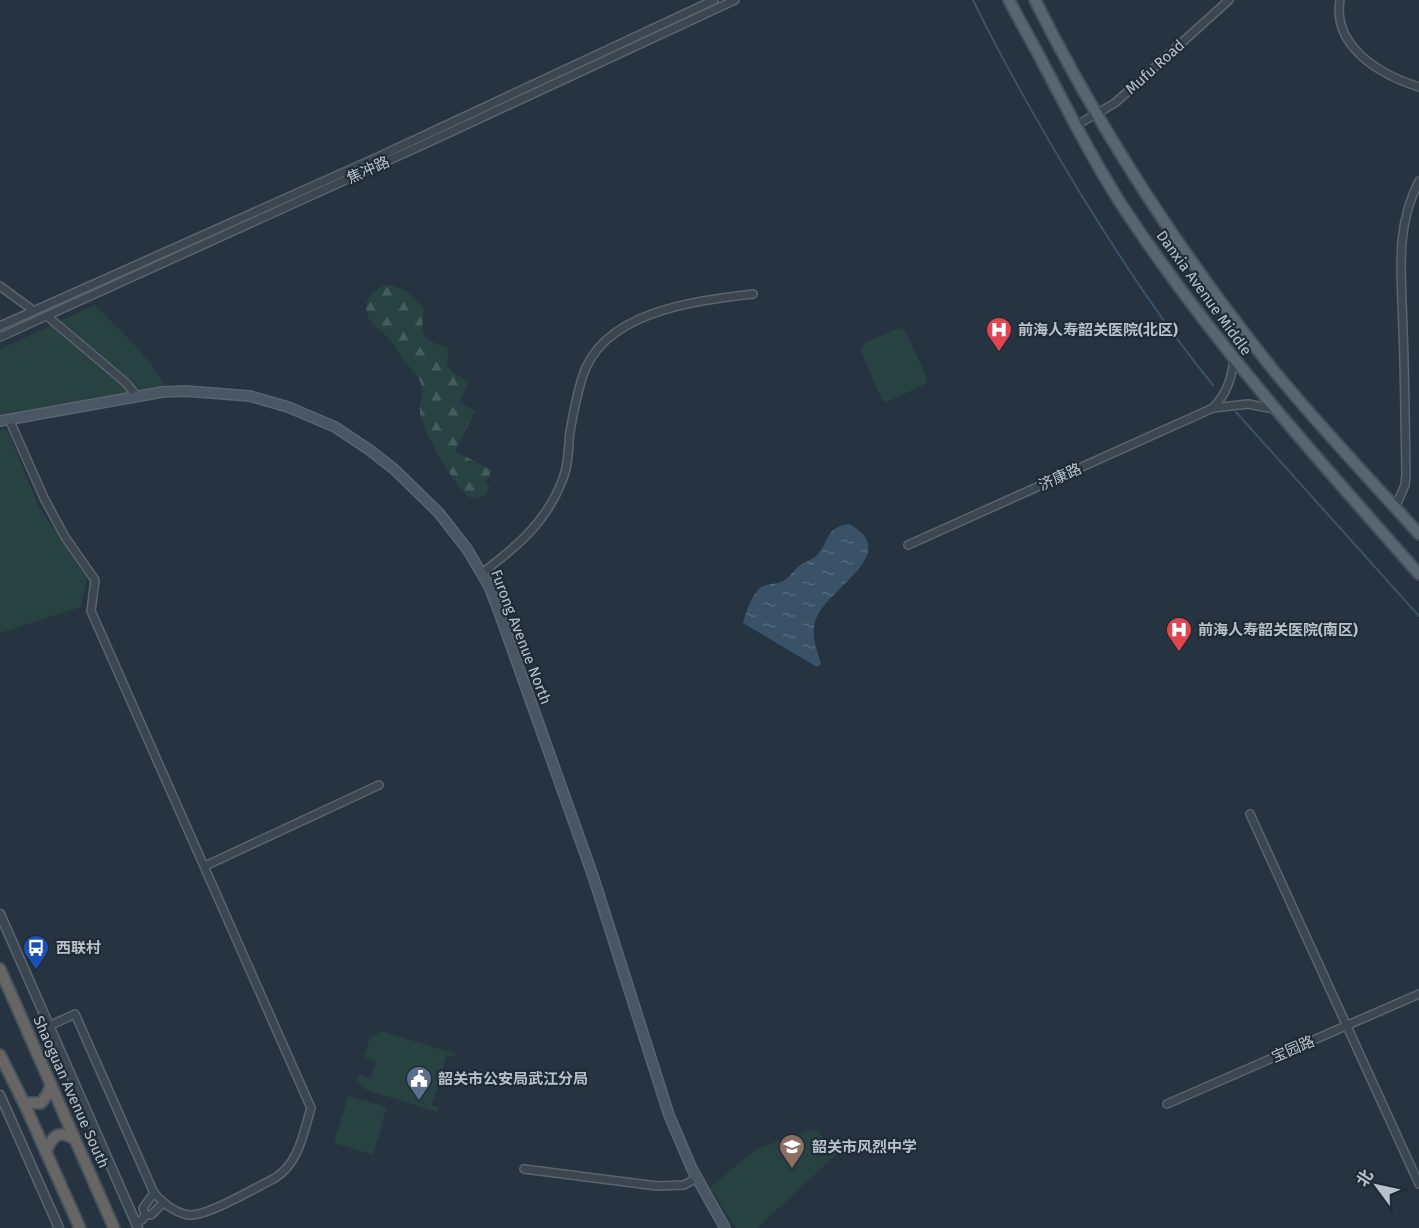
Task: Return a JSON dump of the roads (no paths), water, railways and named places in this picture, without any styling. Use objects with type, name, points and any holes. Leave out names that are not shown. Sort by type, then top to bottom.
[{"type":"highway","name":"Shaoguan Avenue South","points":[[0,969],[114,1228]]},
{"type":"highway","points":[[0,1055],[80,1228]]},
{"type":"highway","points":[[24,1103],[40,1103],[47,1095],[51,1085]]},
{"type":"highway","points":[[46,1151],[57,1134],[65,1133],[74,1138]]},
{"type":"main road","name":"Danxia Avenue Middle","points":[[1009,0],[1076,126],[1123,206],[1234,360],[1419,574]]},
{"type":"main road","name":"Danxia Avenue Middle","points":[[1035,0],[1074,75],[1144,191],[1245,333],[1273,369],[1419,534]]},
{"type":"main road","name":"Furong Avenue North","points":[[5,420],[136,395],[185,391],[250,396],[288,407],[335,427],[371,451],[423,496],[454,530],[482,573],[496,605],[593,876],[669,1115],[697,1178],[725,1228]]},
{"type":"street","name":"焦冲路","points":[[0,326],[380,156],[714,0]]},
{"type":"street","name":"焦冲路","points":[[0,337],[735,0]]},
{"type":"street","name":"Mufu Road","points":[[1076,126],[1115,103],[1229,0]]},
{"type":"street","points":[[1340,0],[1339,18],[1355,50],[1376,68],[1394,79],[1419,87]]},
{"type":"street","points":[[1395,508],[1406,474],[1401,238],[1404,218],[1419,181]]},
{"type":"street","points":[[0,286],[34,311]]},
{"type":"street","points":[[482,573],[523,541],[536,527],[553,501],[563,480],[568,461],[571,427],[583,377],[589,361],[602,344],[641,318],[665,309],[682,304],[753,294]]},
{"type":"street","points":[[46,316],[124,382],[136,395]]},
{"type":"street","points":[[1213,408],[1226,392],[1232,376],[1234,360]]},
{"type":"street","name":"济康路","points":[[908,545],[1213,408],[1248,405],[1274,409]]},
{"type":"street","points":[[5,420],[65,537],[95,580],[91,611],[311,1108],[292,1164],[280,1175],[206,1212],[188,1215],[163,1203],[154,1193],[75,1014],[49,1026]]},
{"type":"street","points":[[205,866],[379,785]]},
{"type":"street","points":[[1250,814],[1419,1184]]},
{"type":"street","points":[[0,914],[136,1225],[145,1215],[143,1208],[154,1193]]},
{"type":"street","name":"宝园路","points":[[1167,1104],[1419,994]]},
{"type":"street","points":[[0,1095],[60,1228]]},
{"type":"street","points":[[524,1169],[657,1186],[684,1185],[697,1178]]},
{"type":"street","points":[[145,1215],[151,1215],[163,1203]]},
{"type":"water","points":[[849,524],[864,535],[868,547],[865,559],[857,571],[823,607],[816,619],[814,636],[821,664],[817,667],[743,623],[751,600],[759,589],[784,581],[799,566],[816,556],[836,528]]},
{"type":"waterway","points":[[973,0],[1024,98],[1080,193],[1143,291],[1213,385]]},
{"type":"waterway","points":[[1236,412],[1419,616]]},
{"type":"place","name":"前海人寿韶关医院(北区)","points":[[999,353]]},
{"type":"place","name":"前海人寿韶关医院(南区)","points":[[1179,653]]},
{"type":"place","name":"西联村","points":[[36,971]]},
{"type":"place","name":"韶关市公安局武江分局","points":[[419,1102]]},
{"type":"place","name":"韶关市风烈中学","points":[[792,1170]]}]
